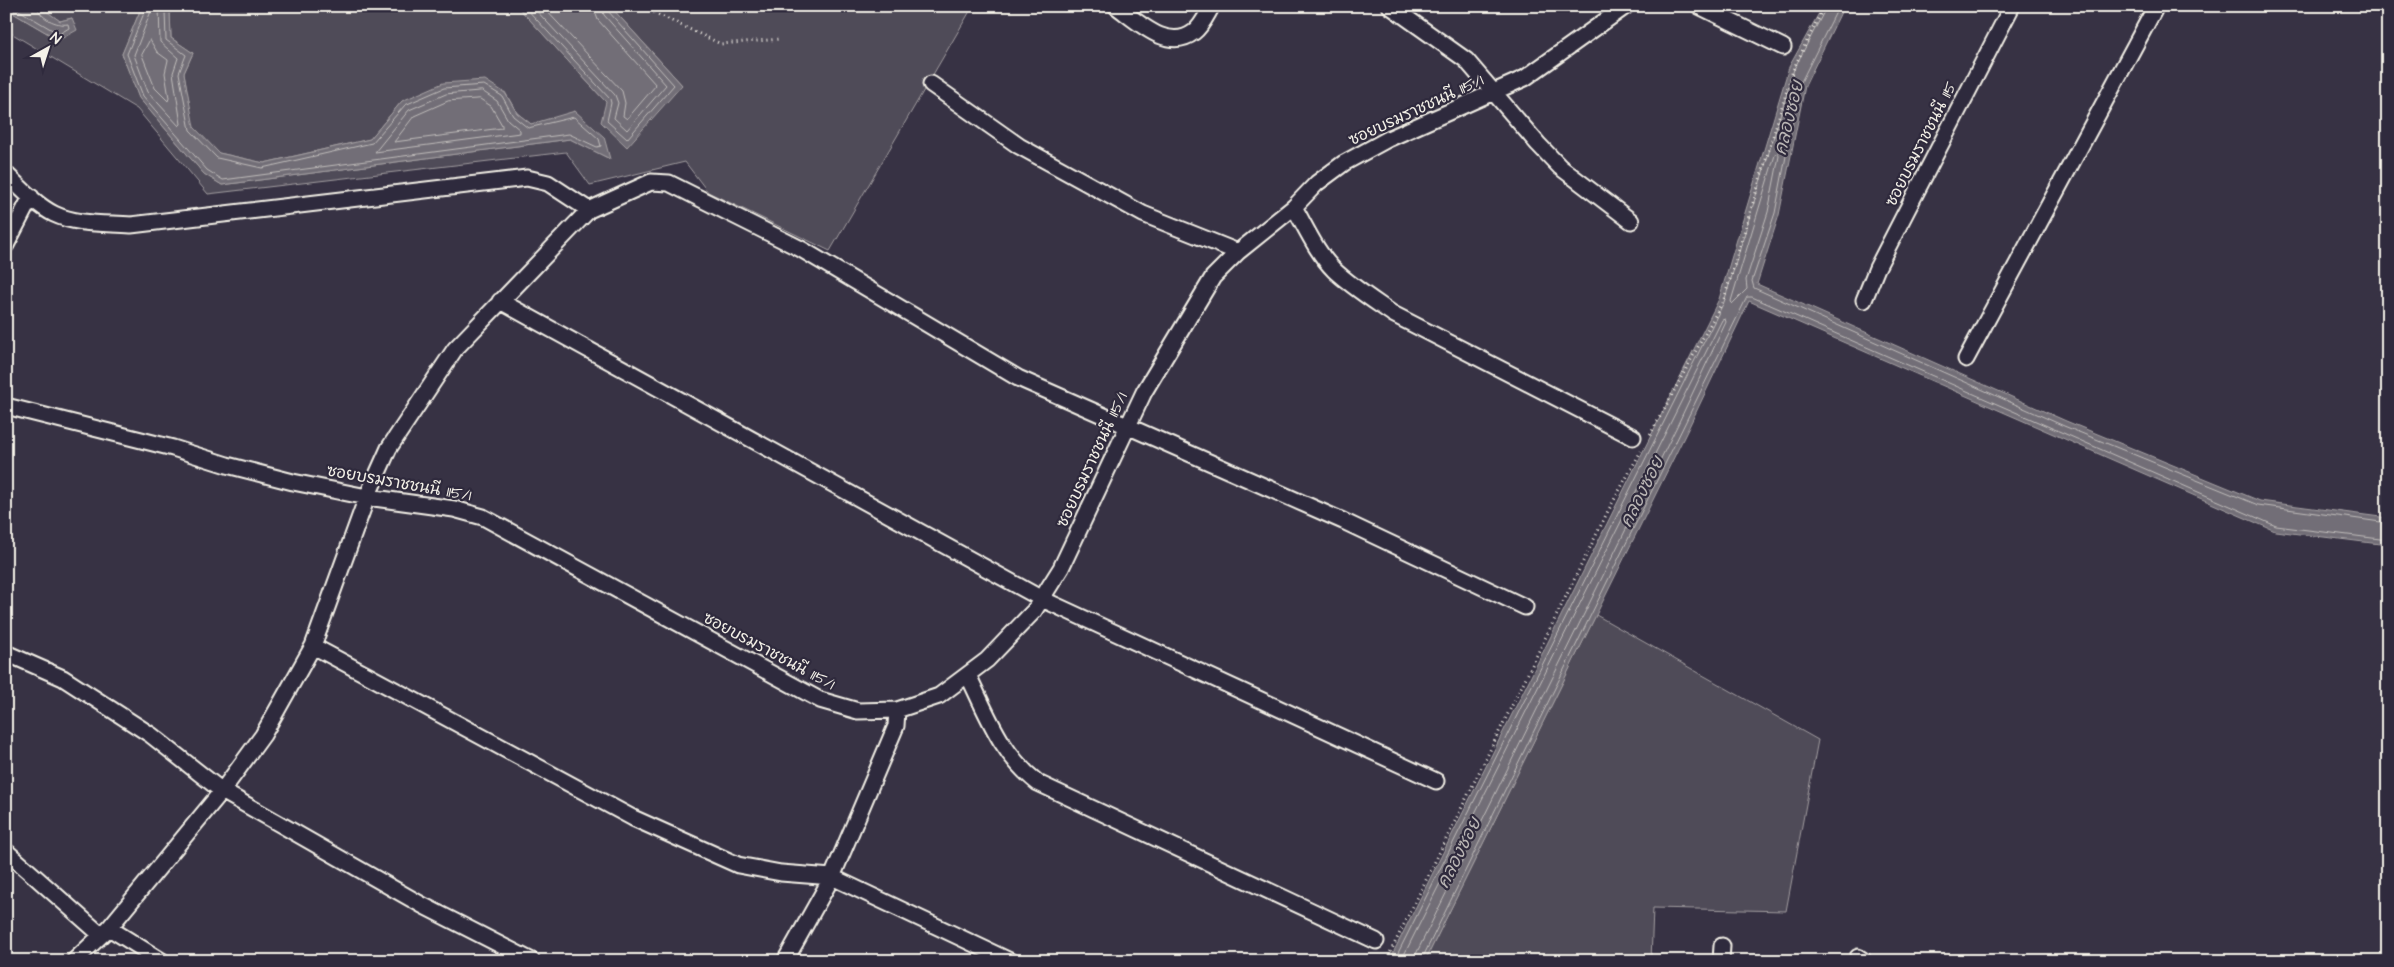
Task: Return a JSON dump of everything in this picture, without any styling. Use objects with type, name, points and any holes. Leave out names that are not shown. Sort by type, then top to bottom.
[{"type":"street","points":[[1116,6],[1164,38],[1179,39],[1195,31],[1212,6]]},
{"type":"street","points":[[1390,6],[1466,60],[1560,167],[1631,221]]},
{"type":"street","name":"ซอยบรมราชชนนี 115/1","points":[[6,406],[173,448],[227,465],[292,482],[367,497],[454,509],[483,517],[820,700],[858,711],[897,710],[939,696],[968,675],[987,660],[1042,599],[1061,568],[1144,392],[1213,277],[1238,252],[1294,207],[1317,183],[1344,163],[1388,139],[1525,78],[1626,6]]},
{"type":"street","points":[[1699,6],[1783,47]]},
{"type":"street","name":"ซอยบรมราชชนนี 115","points":[[1864,300],[1877,268],[2012,6]]},
{"type":"street","points":[[1966,359],[2152,8]]},
{"type":"street","points":[[931,84],[1019,146],[1035,155],[1143,214],[1238,252]]},
{"type":"street","points":[[6,174],[31,197],[55,214],[81,221],[131,225],[527,178],[548,183],[589,210]]},
{"type":"street","points":[[74,961],[105,932],[222,791],[263,735],[313,646],[367,497],[389,448],[455,348],[589,210],[651,182],[669,183],[802,249],[1018,378],[1343,521],[1524,607]]},
{"type":"street","points":[[6,245],[31,197]]},
{"type":"street","points":[[1294,207],[1323,256],[1333,269],[1369,298],[1393,314],[1633,437]]},
{"type":"street","points":[[500,301],[1042,599],[1436,781]]},
{"type":"street","points":[[313,646],[633,818],[738,865],[781,873],[832,877],[1010,961]]},
{"type":"street","points":[[6,653],[63,678],[151,735],[222,791],[422,905],[532,961]]},
{"type":"street","points":[[968,675],[1006,751],[1021,769],[1038,783],[1376,941]]},
{"type":"street","points":[[785,961],[832,877],[896,726],[897,710]]},
{"type":"street","points":[[6,851],[105,932],[162,961]]},
{"type":"path","points":[[646,6],[653,12],[720,44],[780,39]]},
{"type":"path","points":[[1386,961],[1608,511],[1724,299],[1793,70],[1824,6]]},
{"type":"shaded area","points":[[39,6],[142,6],[122,54],[139,98],[204,174],[222,185],[570,139],[610,159],[552,119],[531,124],[517,113],[505,92],[402,101],[370,139],[264,163],[219,153],[193,127],[184,73],[193,53],[171,38],[170,10],[176,6],[517,6],[606,102],[682,85],[610,6],[973,6],[830,251],[708,192],[685,162],[590,185],[566,152],[208,194],[137,109],[6,30],[6,9],[59,40],[72,18],[60,21]]},
{"type":"shaded area","points":[[1596,615],[1818,740],[1786,911],[1653,908],[1651,961],[1425,961]]},
{"type":"water","points":[[6,6],[39,6],[60,21],[72,18],[77,30],[59,40],[6,9]]},
{"type":"water","points":[[142,6],[176,6],[170,10],[171,38],[193,53],[184,73],[194,127],[219,153],[264,163],[370,139],[402,101],[443,83],[485,80],[505,93],[517,113],[531,124],[575,111],[604,137],[610,159],[570,139],[222,185],[204,174],[139,98],[122,54]]},
{"type":"water","points":[[517,6],[610,6],[682,85],[627,147],[601,122],[606,102]]},
{"type":"water","name":"คลองซอย","points":[[1823,6],[1844,6],[1805,86],[1779,215],[1757,284],[2066,421],[2260,501],[2388,518],[2388,545],[2275,531],[1749,301],[1688,429],[1425,961],[1389,961],[1719,299],[1789,67]]}]
